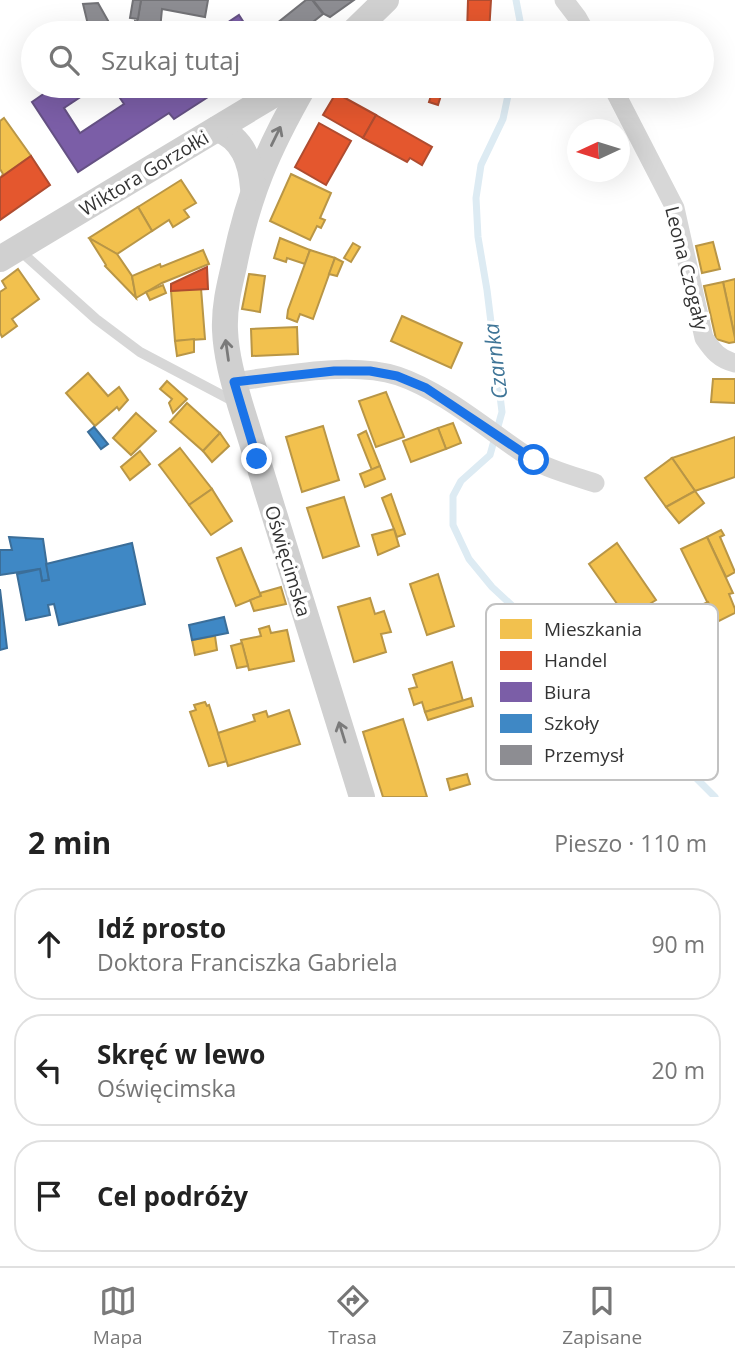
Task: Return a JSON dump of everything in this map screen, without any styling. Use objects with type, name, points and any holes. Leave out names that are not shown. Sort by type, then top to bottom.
[{"type":"main road","points":[[364,21],[386,0]]},
{"type":"main road","name":"Wiktora Gorzołki","points":[[9,254],[268,98]]},
{"type":"main road","name":"Oświęcimska","points":[[297,98],[281,126],[253,188],[242,225],[225,308],[226,346],[237,393],[362,797]]},
{"type":"main road","points":[[217,128],[234,136],[247,156],[253,188]]},
{"type":"street","points":[[564,0],[579,21]]},
{"type":"street","name":"Leona Czogały","points":[[618,98],[675,208],[704,338],[714,354],[725,361],[735,363]]},
{"type":"street","points":[[237,393],[304,373],[370,371],[397,376],[426,388],[534,460],[595,484]]},
{"type":"lane","points":[[9,254],[140,352],[237,393]]},
{"type":"building: Mieszkania","points":[[4,118],[31,156],[1,177],[0,121]]},
{"type":"building: Mieszkania","points":[[291,174],[331,193],[320,218],[325,220],[321,228],[317,226],[310,240],[270,221]]},
{"type":"building: Mieszkania","points":[[181,180],[196,203],[184,210],[189,217],[173,227],[169,220],[152,231],[138,207]]},
{"type":"building: Mieszkania","points":[[138,207],[152,231],[117,254],[89,238]]},
{"type":"building: Mieszkania","points":[[89,238],[117,254],[132,276],[136,298],[105,266]]},
{"type":"building: Mieszkania","points":[[280,238],[310,250],[305,264],[287,258],[286,262],[274,258]]},
{"type":"building: Mieszkania","points":[[713,242],[720,269],[702,273],[696,246]]},
{"type":"building: Mieszkania","points":[[353,243],[360,247],[351,262],[344,258]]},
{"type":"building: Mieszkania","points":[[203,250],[209,264],[162,283],[136,298],[132,276]]},
{"type":"building: Mieszkania","points":[[310,250],[335,258],[313,319],[300,314],[297,322],[287,318],[288,310]]},
{"type":"building: Mieszkania","points":[[335,258],[343,262],[337,276],[329,274]]},
{"type":"building: Mieszkania","points":[[18,269],[39,299],[12,319],[17,326],[2,337],[0,292],[6,288],[2,281]]},
{"type":"building: Mieszkania","points":[[249,274],[265,276],[260,312],[242,309]]},
{"type":"building: Mieszkania","points":[[735,279],[735,338],[723,282]]},
{"type":"building: Mieszkania","points":[[723,282],[735,338],[735,342],[729,343],[716,339],[704,286]]},
{"type":"building: Mieszkania","points":[[163,285],[166,293],[150,300],[146,292]]},
{"type":"building: Mieszkania","points":[[201,288],[205,339],[175,341],[171,291]]},
{"type":"building: Mieszkania","points":[[402,316],[462,343],[451,368],[391,341]]},
{"type":"building: Mieszkania","points":[[297,327],[298,354],[252,356],[251,329]]},
{"type":"building: Mieszkania","points":[[194,339],[194,352],[177,356],[175,341]]},
{"type":"building: Mieszkania","points":[[88,373],[108,396],[119,387],[128,400],[119,410],[117,407],[95,426],[66,393]]},
{"type":"building: Mieszkania","points":[[713,379],[735,379],[735,403],[711,402]]},
{"type":"building: Mieszkania","points":[[167,381],[187,399],[173,413],[169,403],[172,399],[160,389]]},
{"type":"building: Mieszkania","points":[[386,392],[404,437],[376,447],[359,401]]},
{"type":"building: Mieszkania","points":[[187,403],[220,433],[203,451],[170,422]]},
{"type":"building: Mieszkania","points":[[136,413],[156,431],[131,455],[113,438]]},
{"type":"building: Mieszkania","points":[[453,423],[461,443],[446,449],[438,428]]},
{"type":"building: Mieszkania","points":[[323,426],[339,480],[302,492],[286,437]]},
{"type":"building: Mieszkania","points":[[438,428],[446,449],[411,462],[403,441]]},
{"type":"building: Mieszkania","points":[[366,431],[380,466],[372,470],[358,435]]},
{"type":"building: Mieszkania","points":[[220,433],[229,446],[212,462],[203,451]]},
{"type":"building: Mieszkania","points":[[735,437],[735,477],[695,491],[672,458]]},
{"type":"building: Mieszkania","points":[[180,448],[212,489],[189,505],[159,465]]},
{"type":"building: Mieszkania","points":[[140,451],[150,464],[130,480],[121,467]]},
{"type":"building: Mieszkania","points":[[672,458],[695,491],[666,507],[645,478]]},
{"type":"building: Mieszkania","points":[[380,466],[385,479],[365,487],[360,474]]},
{"type":"building: Mieszkania","points":[[212,489],[232,521],[211,535],[189,505]]},
{"type":"building: Mieszkania","points":[[695,491],[704,503],[679,523],[666,507]]},
{"type":"building: Mieszkania","points":[[391,494],[405,534],[397,537],[382,498]]},
{"type":"building: Mieszkania","points":[[344,497],[359,546],[323,558],[307,508]]},
{"type":"building: Mieszkania","points":[[394,529],[399,546],[378,555],[372,535]]},
{"type":"building: Mieszkania","points":[[721,530],[724,535],[720,537],[735,572],[726,577],[707,537]]},
{"type":"building: Mieszkania","points":[[707,537],[733,593],[729,594],[735,613],[718,622],[718,604],[708,604],[681,549]]},
{"type":"building: Mieszkania","points":[[617,543],[656,600],[650,604],[617,604],[589,564]]},
{"type":"building: Mieszkania","points":[[241,548],[261,596],[236,606],[217,558]]},
{"type":"building: Mieszkania","points":[[438,574],[454,626],[427,635],[410,584]]},
{"type":"building: Mieszkania","points":[[281,587],[286,604],[254,611],[250,600],[261,596],[260,593]]},
{"type":"building: Mieszkania","points":[[370,598],[375,614],[384,611],[391,632],[381,634],[386,652],[354,662],[338,607]]},
{"type":"building: Mieszkania","points":[[269,626],[271,633],[287,630],[294,661],[249,670],[241,640],[261,636],[259,629]]},
{"type":"building: Mieszkania","points":[[215,636],[217,650],[195,655],[192,640]]},
{"type":"building: Mieszkania","points":[[242,643],[248,666],[237,668],[231,646]]},
{"type":"building: Mieszkania","points":[[452,662],[463,701],[425,712],[422,702],[414,705],[409,689],[417,687],[413,675]]},
{"type":"building: Mieszkania","points":[[471,698],[473,706],[428,720],[425,712]]},
{"type":"building: Mieszkania","points":[[205,702],[209,705],[227,761],[209,766],[190,712],[196,710],[194,705]]},
{"type":"building: Mieszkania","points":[[289,710],[300,744],[228,766],[218,733],[255,721],[253,715],[266,711],[268,717]]},
{"type":"building: Mieszkania","points":[[403,719],[427,797],[383,797],[377,778],[363,732]]},
{"type":"building: Mieszkania","points":[[467,774],[470,784],[450,790],[447,779]]},
{"type":"building: Handel","points":[[468,0],[491,0],[490,21],[467,21]]},
{"type":"building: Handel","points":[[333,98],[345,98],[376,115],[363,138],[323,115]]},
{"type":"building: Handel","points":[[430,98],[440,98],[438,105],[429,102]]},
{"type":"building: Handel","points":[[376,115],[432,147],[422,165],[410,158],[407,162],[363,138]]},
{"type":"building: Handel","points":[[319,123],[351,141],[326,185],[295,167]]},
{"type":"building: Handel","points":[[31,156],[50,185],[0,220],[0,178]]},
{"type":"building: Handel","points":[[207,267],[208,289],[171,291],[171,284]]},
{"type":"building: Biura","points":[[239,15],[243,21],[230,21]]},
{"type":"building: Biura","points":[[38,98],[79,98],[64,108],[80,133],[124,104],[120,98],[206,98],[174,119],[169,113],[78,172],[32,102]]},
{"type":"building: Szkoły","points":[[94,427],[108,444],[101,449],[88,432]]},
{"type":"building: Szkoły","points":[[9,537],[43,539],[49,580],[42,581],[40,569],[0,575],[0,550],[12,550]]},
{"type":"building: Szkoły","points":[[132,543],[145,604],[59,625],[54,604],[48,605],[50,615],[26,620],[17,574],[40,569],[42,581],[49,580],[46,564]]},
{"type":"building: Szkoły","points":[[0,589],[7,648],[0,650]]},
{"type":"building: Szkoły","points":[[224,617],[228,633],[192,640],[189,625]]},
{"type":"building: Przemysł","points":[[133,0],[141,0],[138,19],[130,18]]},
{"type":"building: Przemysł","points":[[141,0],[208,0],[205,17],[162,9],[161,21],[137,21]]},
{"type":"building: Przemysł","points":[[306,0],[312,0],[323,14],[314,21],[280,21]]},
{"type":"building: Przemysł","points":[[313,0],[354,0],[330,17],[324,14]]},
{"type":"building: Przemysł","points":[[98,3],[108,21],[87,21],[83,4]]},
{"type":"waterway","name":"Czarnka","points":[[516,0],[520,21]]},
{"type":"waterway","name":"Czarnka","points":[[507,98],[503,119],[481,165],[476,198],[478,237],[502,412],[490,455],[461,481],[453,496],[453,525],[469,559],[510,604]]},
{"type":"waterway","name":"Czarnka","points":[[698,780],[715,797]]},
{"type":"route","points":[[257,459],[234,382],[304,373],[370,371],[397,376],[426,388],[534,460]]}]
